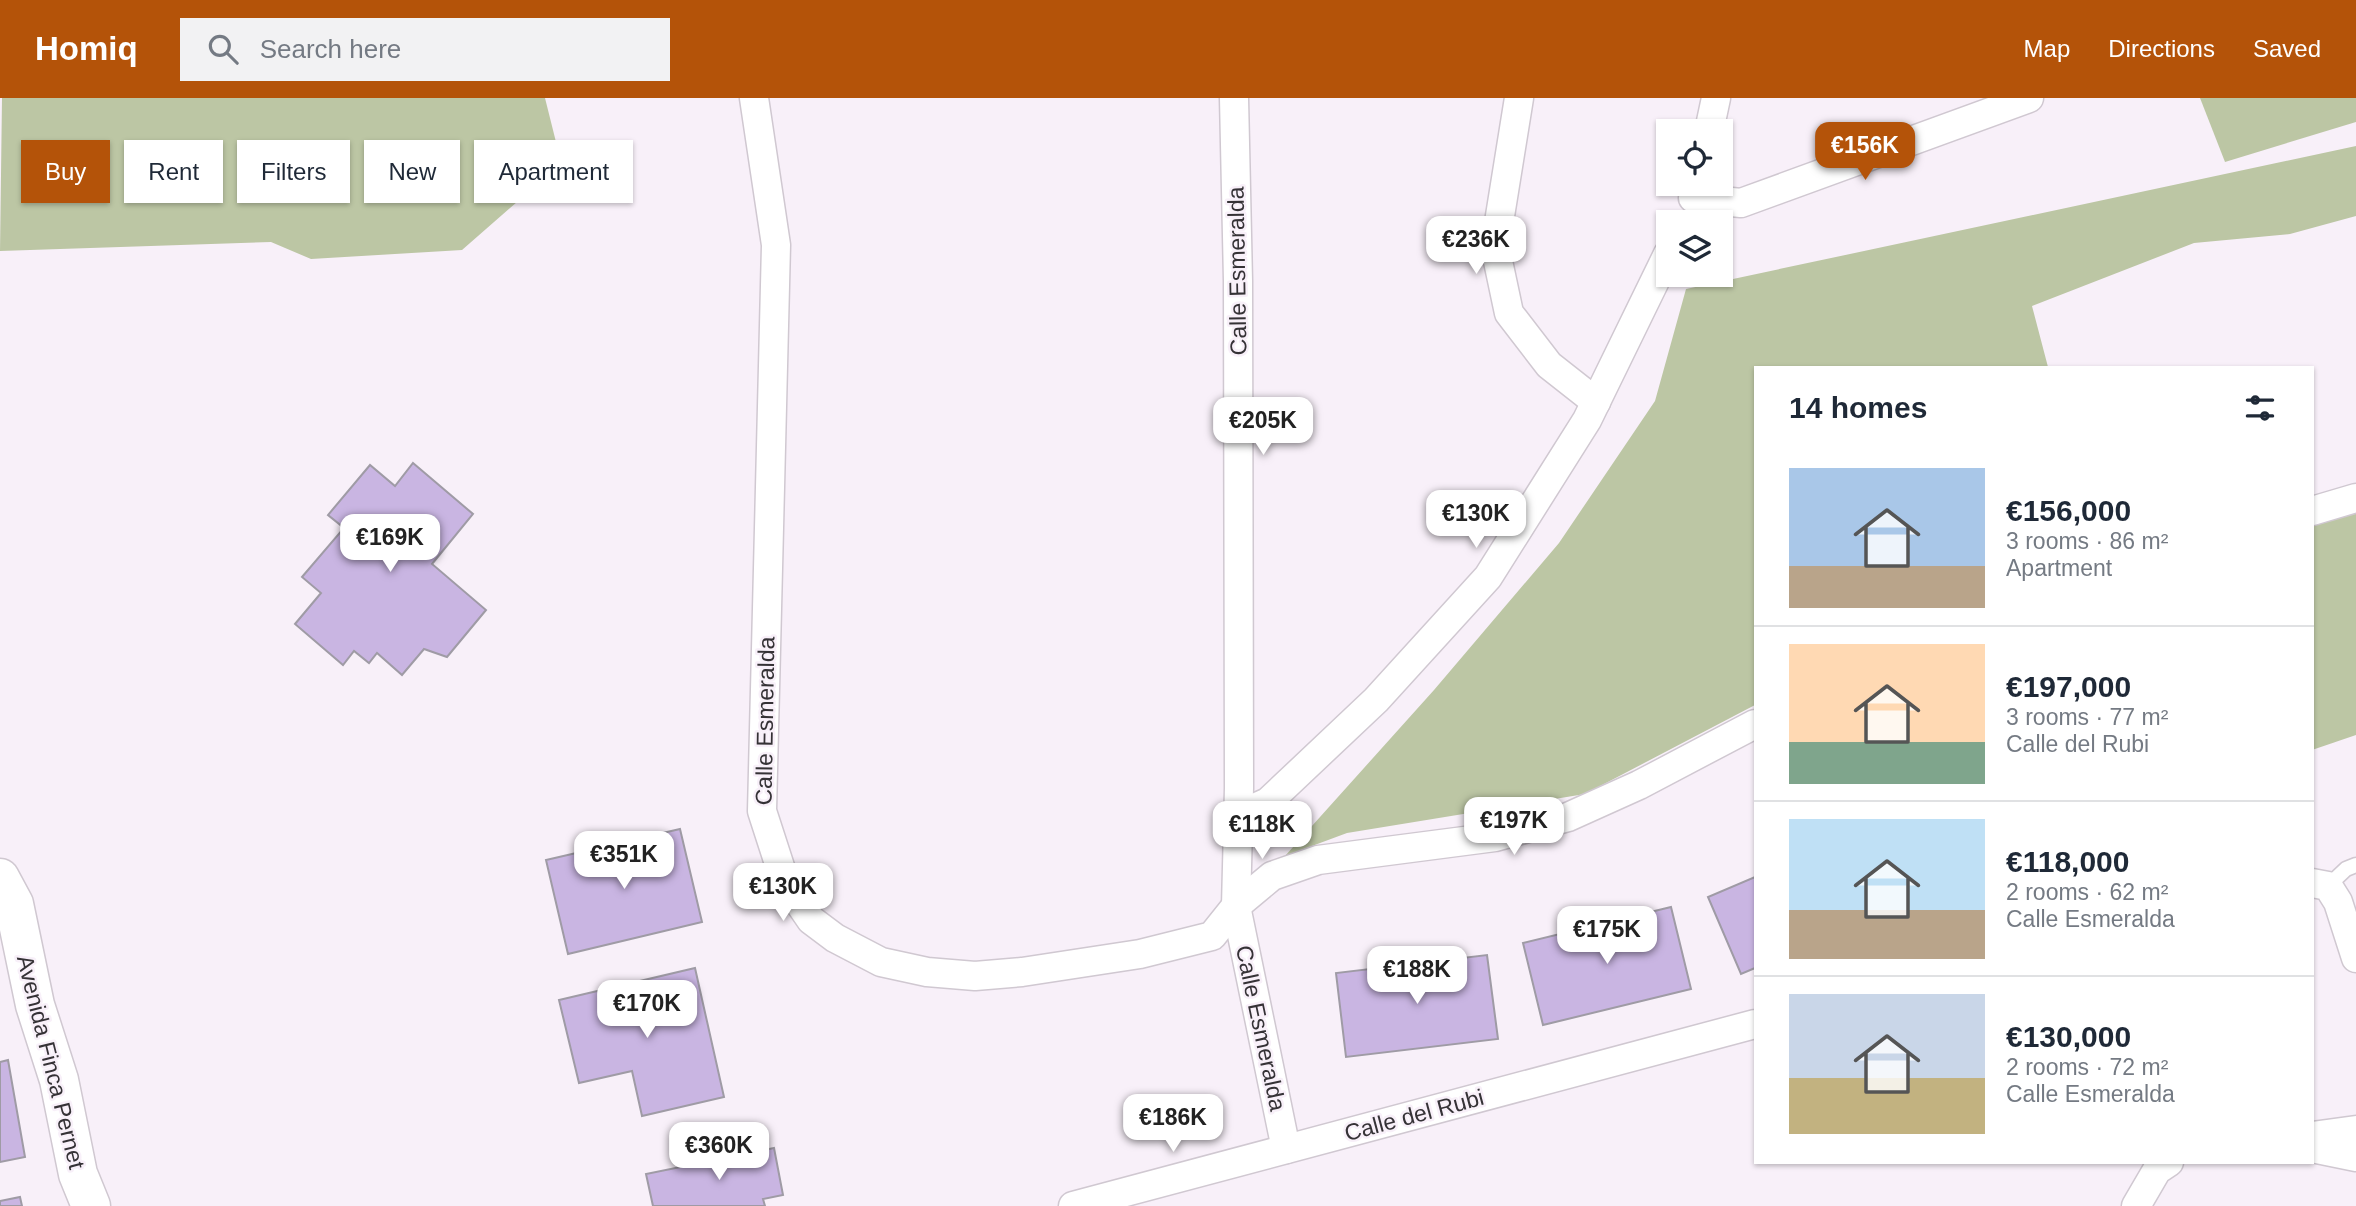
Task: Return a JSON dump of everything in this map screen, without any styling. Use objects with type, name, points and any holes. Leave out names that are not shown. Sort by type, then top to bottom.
[{"type":"street","name":"Calle Esmeralda","points":[[754,98],[776,245],[762,811],[785,882],[811,920],[835,938],[881,962],[927,972],[975,976],[1140,954],[1212,936],[1236,906]]},
{"type":"street","name":"Calle Esmeralda","points":[[1234,98],[1238,281],[1236,906],[1286,1149]]},
{"type":"street","points":[[1519,98],[1495,247],[1509,313],[1549,365],[1596,402]]},
{"type":"street","points":[[1712,119],[1716,98]]},
{"type":"street","points":[[1691,201],[1741,203],[2029,98]]},
{"type":"street","points":[[1238,815],[1268,802],[1356,718],[1488,577],[1596,402],[1656,279]]},
{"type":"street","points":[[2314,510],[2356,498]]},
{"type":"street","points":[[1236,906],[1272,876],[1318,860],[1495,837],[1568,817],[1639,785],[1754,725]]},
{"type":"street","name":"Avenida Finca Pernet","points":[[0,878],[14,904],[35,1004],[59,1080],[78,1174],[91,1206]]},
{"type":"street","points":[[2320,884],[2346,921],[2356,958]]},
{"type":"street","name":"Calle del Rubi","points":[[1073,1206],[1754,1024]]},
{"type":"street","points":[[2314,1136],[2356,1130]]},
{"type":"street","points":[[2314,1148],[2356,1157]]},
{"type":"street","points":[[2136,1206],[2157,1170],[2166,1164]]},
{"type":"lane","points":[[2320,884],[2356,865]]},
{"type":"green space","points":[[2,98],[545,98],[556,140],[474,140],[474,203],[516,203],[462,250],[311,259],[271,242],[0,251]]},
{"type":"green space","points":[[2200,98],[2356,98],[2356,122],[2225,162]]},
{"type":"green space","points":[[2356,146],[2356,216],[2290,234],[2194,243],[2032,306],[2048,366],[1754,366],[1754,706],[1585,794],[1347,833],[1285,856],[1434,690],[1559,543],[1655,401],[1686,289],[1733,287],[1733,279]]},
{"type":"green space","points":[[2356,511],[2356,735],[2314,749],[2314,522]]},
{"type":"building","points":[[413,463],[473,514],[432,564],[486,610],[447,657],[424,649],[402,675],[377,653],[369,663],[354,651],[343,665],[295,624],[321,593],[302,577],[344,528],[328,515],[370,465],[395,486]]},
{"type":"building","points":[[680,829],[702,922],[568,954],[546,860]]},
{"type":"building","points":[[1754,877],[1754,968],[1741,974],[1708,897]]},
{"type":"building","points":[[1671,907],[1691,989],[1543,1025],[1523,943]]},
{"type":"building","points":[[1487,955],[1498,1039],[1346,1057],[1336,973]]},
{"type":"building","points":[[695,968],[724,1097],[642,1116],[632,1071],[579,1083],[559,1000]]},
{"type":"building","points":[[8,1060],[25,1157],[0,1162],[0,1062]]},
{"type":"building","points":[[774,1148],[783,1195],[763,1199],[765,1206],[653,1206],[646,1174]]},
{"type":"building","points":[[20,1197],[22,1206],[0,1206],[0,1201]]}]
